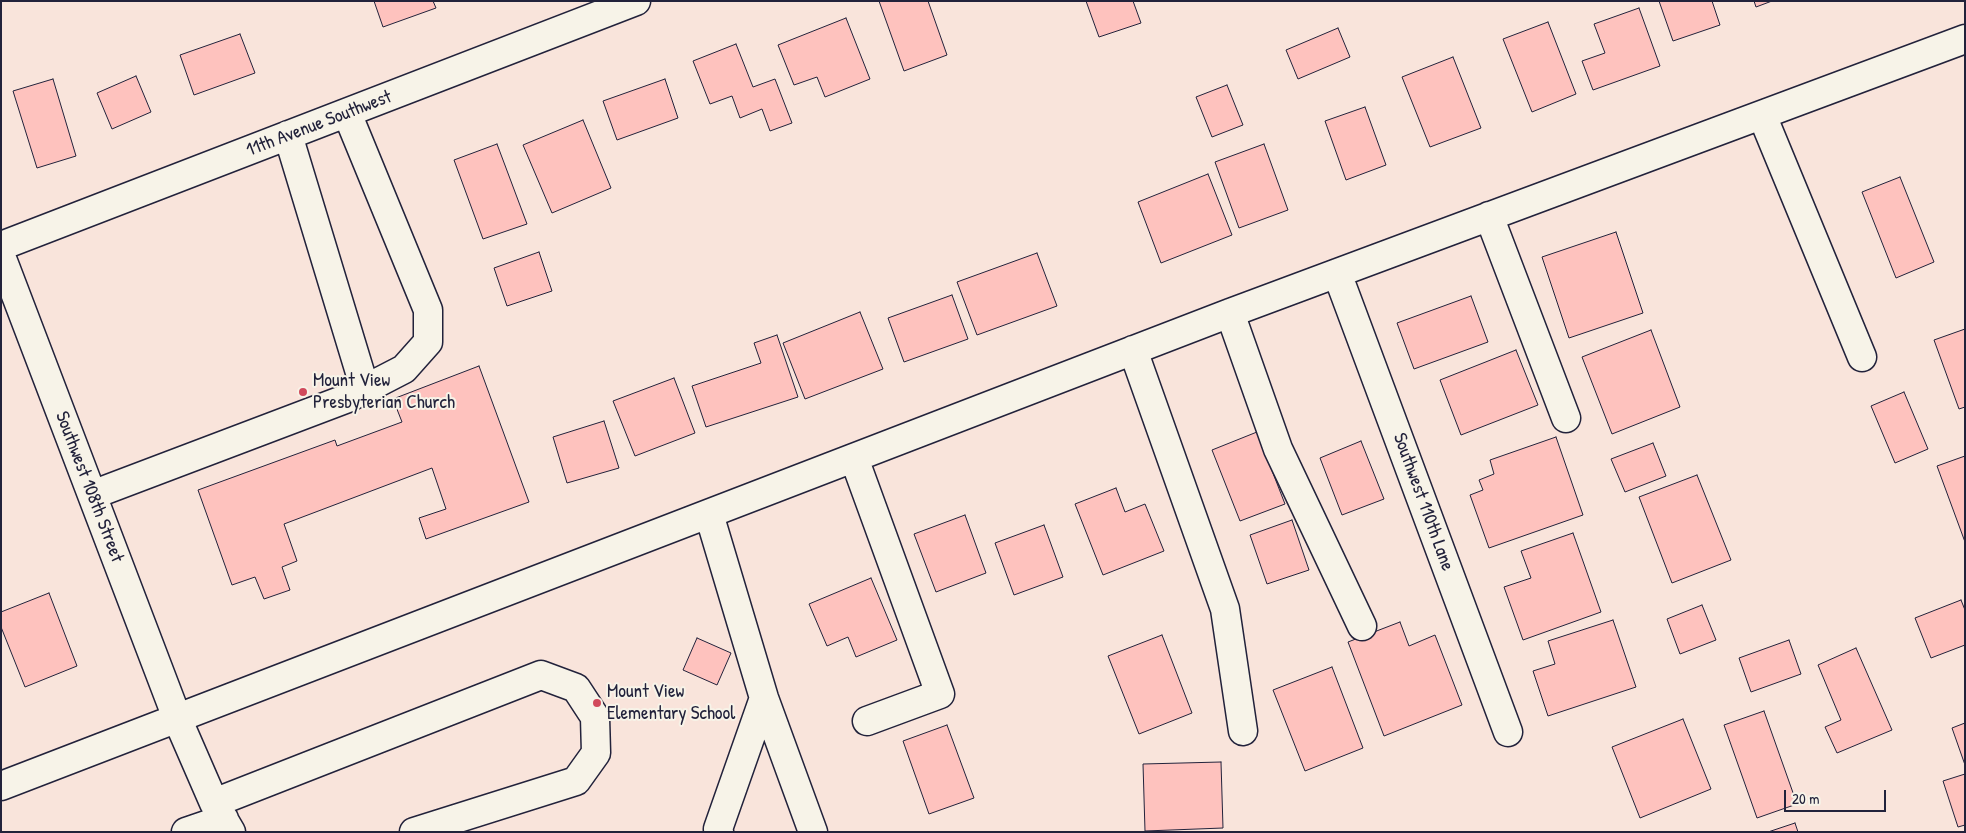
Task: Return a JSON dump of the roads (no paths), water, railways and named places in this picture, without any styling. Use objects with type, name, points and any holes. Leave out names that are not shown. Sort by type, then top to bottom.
[{"type":"street","name":"11th Avenue Southwest","points":[[1,246],[636,1]]},
{"type":"street","points":[[1,786],[1230,313],[1965,39]]},
{"type":"street","points":[[92,495],[348,398],[404,369],[428,342],[428,310],[347,113]]},
{"type":"street","points":[[1762,115],[1862,357]]},
{"type":"street","points":[[288,135],[365,389]]},
{"type":"street","points":[[1490,216],[1566,418]]},
{"type":"street","name":"Southwest 108th Street","points":[[1,256],[177,718],[223,818]]},
{"type":"street","name":"Southwest 110th Lane","points":[[1337,273],[1508,732]]},
{"type":"street","points":[[1230,313],[1278,449],[1362,626]]},
{"type":"street","points":[[1133,350],[1226,609],[1243,731]]},
{"type":"street","points":[[854,458],[940,694],[867,720]]},
{"type":"street","points":[[709,514],[764,698],[813,832]]},
{"type":"street","points":[[186,832],[223,818],[541,675],[576,688],[595,717],[596,753],[576,781],[414,832]]},
{"type":"street","points":[[719,832],[718,829],[764,698]]},
{"type":"place","name":"Mount View Presbyterian Church","points":[[303,392]]},
{"type":"place","name":"Mount View Elementary School","points":[[597,703]]}]
